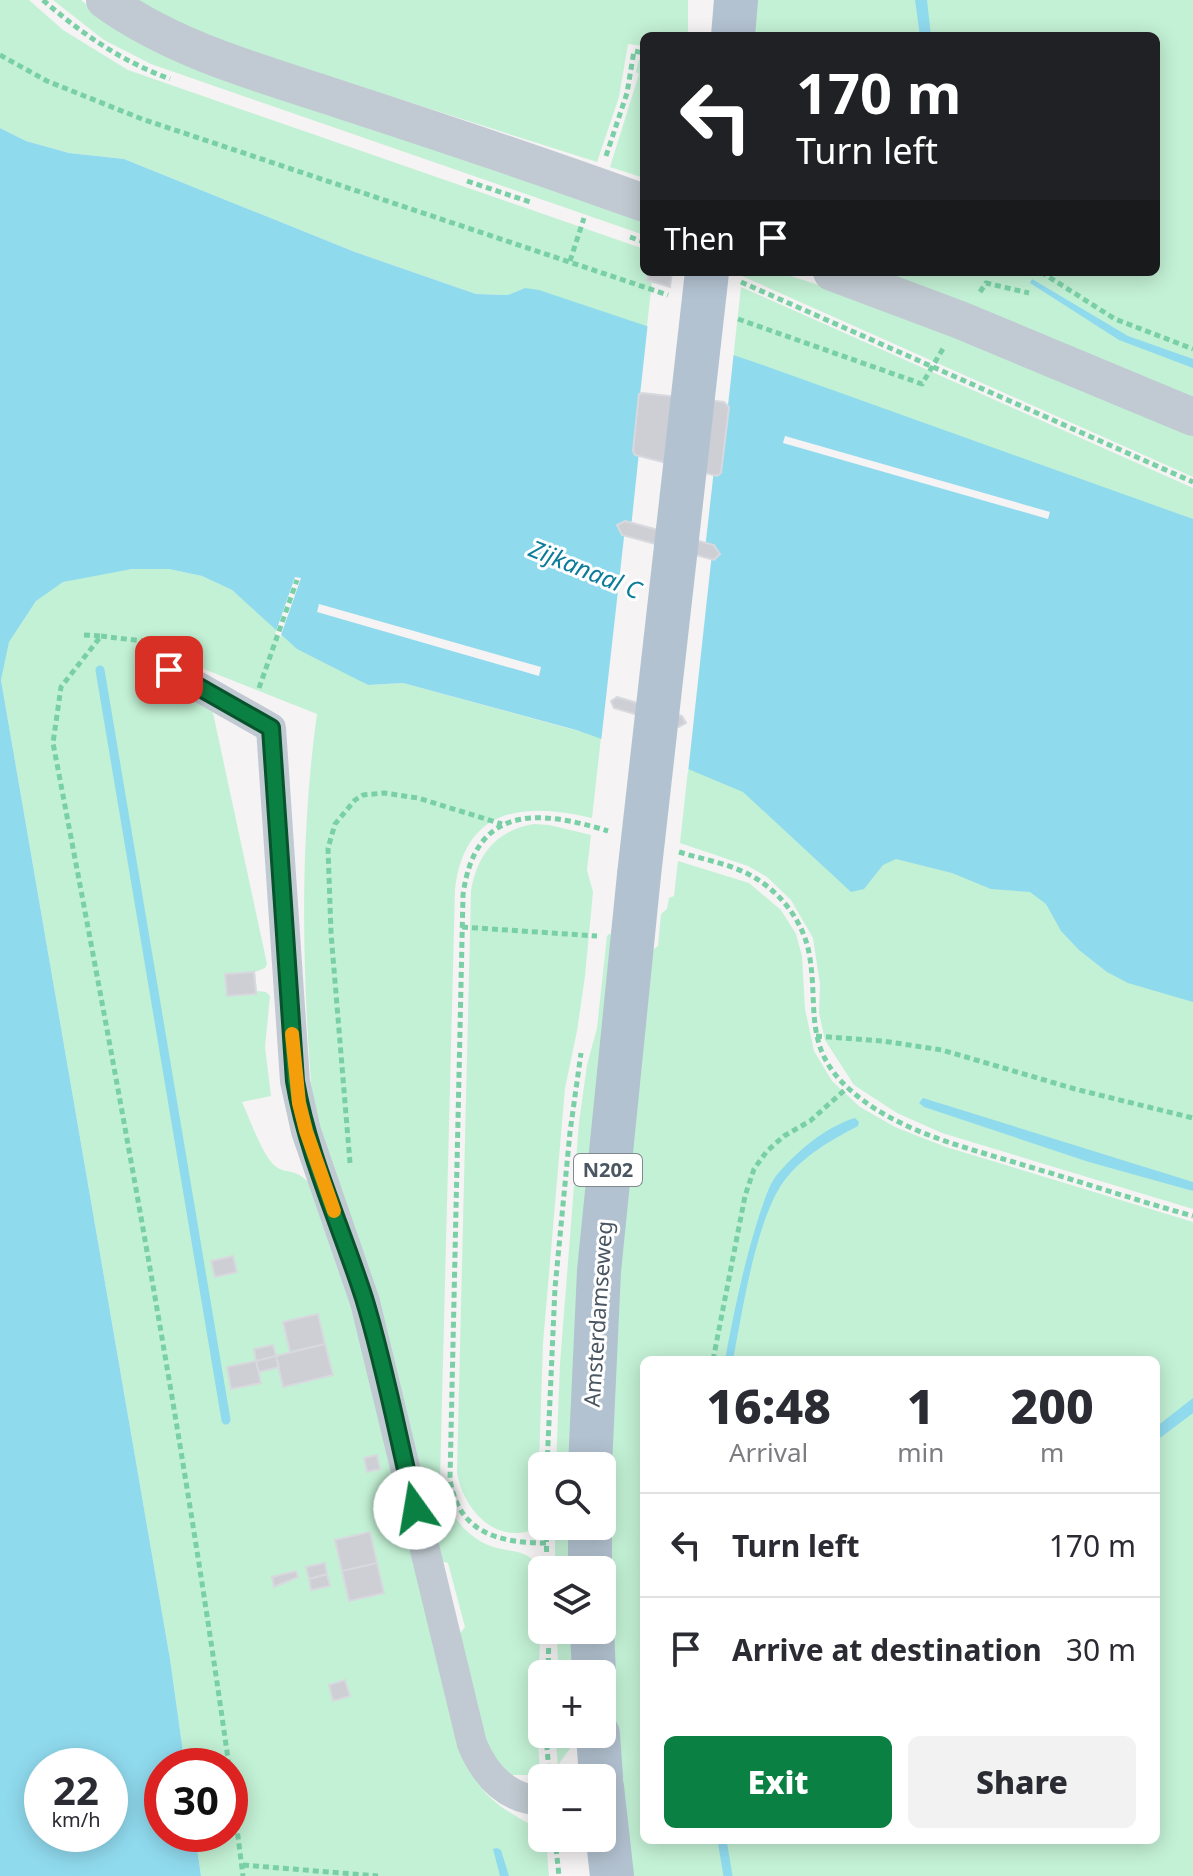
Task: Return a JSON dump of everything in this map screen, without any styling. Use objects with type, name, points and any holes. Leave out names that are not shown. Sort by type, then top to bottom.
[{"type":"main road","points":[[733,32],[736,0]]},
{"type":"main road","name":"Amsterdamseweg","points":[[591,1452],[600,1256],[703,282]]},
{"type":"main road","points":[[609,1852],[612,1876]]},
{"type":"street","points":[[105,0],[160,33],[217,57],[640,202]]},
{"type":"street","points":[[843,276],[960,320],[1193,417]]},
{"type":"street","points":[[169,670],[271,728],[295,1081],[306,1131],[365,1302],[472,1744],[479,1761],[497,1783],[528,1799]]},
{"type":"path","points":[[611,141],[627,93],[634,51],[640,52]]},
{"type":"path","points":[[0,55],[47,81],[142,119],[570,261],[640,272]]},
{"type":"path","points":[[570,261],[596,185]]},
{"type":"path","points":[[665,276],[703,282],[933,366],[1193,482]]},
{"type":"path","points":[[1042,276],[1115,319],[1193,349]]},
{"type":"path","points":[[731,317],[922,384],[933,366]]},
{"type":"path","points":[[250,716],[297,580]]},
{"type":"path","points":[[84,635],[158,642],[173,658],[169,670]]},
{"type":"path","points":[[101,636],[61,687],[53,743],[129,1137],[206,1604],[226,1748]]},
{"type":"path","points":[[324,1184],[344,1174],[351,1161],[331,933],[328,848],[335,824],[355,800],[363,795],[384,793],[418,798],[503,825]]},
{"type":"path","points":[[546,1556],[546,1543],[509,1542],[481,1531],[463,1513],[452,1491],[450,1479],[462,927],[598,937]]},
{"type":"path","points":[[1193,1118],[1075,1089],[942,1050],[883,1041],[816,1036],[827,1061],[847,1088],[894,1120],[938,1137],[1193,1216]]},
{"type":"path","points":[[714,1356],[745,1196],[754,1169],[767,1151],[784,1136],[810,1121],[847,1088]]},
{"type":"path","points":[[241,1852],[243,1876]]},
{"type":"path","points":[[556,1852],[559,1876]]},
{"type":"path","points":[[243,1865],[378,1876]]},
{"type":"green space","points":[[0,0],[29,0],[63,30],[128,70],[640,248],[640,276],[653,276],[592,818],[543,811],[502,817],[485,826],[471,841],[461,862],[455,889],[440,1479],[452,1512],[466,1531],[486,1544],[528,1557],[528,1644],[540,1644],[539,1660],[528,1660],[528,1748],[538,1748],[539,1764],[528,1764],[528,1775],[510,1775],[488,1757],[456,1639],[465,1627],[448,1563],[437,1560],[313,1105],[306,1008],[304,910],[307,811],[317,714],[161,652],[150,679],[208,707],[213,713],[267,964],[255,972],[257,991],[270,996],[265,1047],[271,1096],[242,1102],[270,1161],[279,1169],[299,1175],[309,1183],[358,1315],[464,1761],[488,1795],[528,1823],[528,1852],[547,1852],[549,1876],[201,1876],[198,1852],[248,1852],[248,1748],[182,1748],[170,1659],[1,680],[8,642],[36,601],[46,592],[63,582],[95,574],[132,569],[169,569],[202,576],[232,590],[257,612],[367,685],[403,683],[593,735],[525,288],[508,295],[476,294],[355,252],[124,159],[69,153],[26,141],[0,128]]},
{"type":"green space","points":[[53,0],[81,0],[96,12],[366,126],[640,221],[640,234],[151,64],[104,40]]},
{"type":"green space","points":[[133,0],[688,0],[688,32],[640,32],[640,46],[628,44],[619,97],[597,162],[233,46]]},
{"type":"green space","points":[[753,0],[1193,0],[1193,399],[888,276],[1160,276],[1160,32],[751,32]]},
{"type":"green space","points":[[640,59],[640,177],[610,167],[639,74],[636,72]]},
{"type":"green space","points":[[742,276],[791,276],[850,295],[1193,434],[1193,477]]},
{"type":"green space","points":[[741,287],[1193,488],[1193,1209],[942,1133],[897,1113],[854,1085],[825,1040],[819,1013],[820,984],[813,938],[791,900],[767,877],[748,866],[680,843]]},
{"type":"green space","points":[[549,825],[591,835],[587,870],[593,892],[585,976],[565,1088],[543,1343],[539,1452],[528,1452],[528,1531],[515,1533],[491,1526],[472,1509],[457,1473],[471,891],[478,866],[490,846],[521,827]]},
{"type":"green space","points":[[678,861],[749,883],[781,910],[796,934],[802,956],[805,1009],[814,1051],[832,1081],[860,1107],[895,1127],[946,1147],[1193,1222],[1193,1876],[629,1876],[616,1741],[616,1660],[611,1660],[610,1644],[616,1644],[616,1556],[607,1556],[606,1540],[616,1540],[616,1452],[607,1452],[623,1227],[650,952],[658,946],[661,914],[667,909],[669,898],[674,896]]},
{"type":"green space","points":[[613,934],[574,1452],[557,1452],[560,1364],[579,1122],[587,1065],[597,1028],[607,936]]},
{"type":"green space","points":[[555,1540],[572,1540],[573,1556],[555,1556]]},
{"type":"green space","points":[[557,1644],[576,1644],[576,1660],[558,1660]]},
{"type":"green space","points":[[556,1748],[570,1748],[559,1764]]},
{"type":"water","points":[[915,0],[927,0],[931,32],[919,32]]},
{"type":"water","name":"Zijkanaal C","points":[[0,128],[26,141],[69,153],[124,159],[355,252],[476,294],[508,295],[525,288],[539,290],[754,362],[1193,519],[1193,1002],[1128,983],[1107,972],[1079,950],[1061,931],[1046,904],[1030,892],[991,889],[952,873],[896,859],[883,865],[864,889],[851,892],[743,792],[688,769],[576,730],[403,683],[368,685],[297,649],[232,590],[202,576],[169,569],[132,569],[63,582],[36,601],[9,642],[1,680],[170,1659],[182,1748],[144,1748],[144,1852],[198,1852],[201,1876],[0,1876]]},
{"type":"water","points":[[1032,279],[1128,336],[1193,359],[1193,368],[1119,340],[1030,283]]},
{"type":"water","points":[[923,1098],[1193,1182],[1193,1191],[1089,1162],[924,1107],[919,1103]]},
{"type":"water","points":[[855,1118],[859,1122],[858,1126],[800,1164],[774,1198],[751,1267],[734,1356],[726,1356],[749,1251],[771,1185],[802,1149]]},
{"type":"water","points":[[1193,1398],[1193,1413],[1160,1438],[1160,1424]]},
{"type":"water","points":[[493,1849],[501,1850],[509,1876],[500,1876]]},
{"type":"pier","points":[[648,322],[734,351],[722,460],[715,461],[705,549],[712,553],[688,773],[601,742],[625,528],[631,528],[639,452],[634,450]]},
{"type":"pier","points":[[785,436],[1050,512],[1048,519],[783,443]]},
{"type":"pier","points":[[295,577],[301,578],[280,638],[275,634]]},
{"type":"pier","points":[[319,604],[541,667],[539,676],[317,612]]},
{"type":"building","points":[[648,276],[671,276],[670,287],[647,280]]},
{"type":"building","points":[[639,394],[724,402],[729,407],[721,473],[717,476],[635,455]]},
{"type":"building","points":[[625,521],[714,545],[720,554],[714,560],[622,535],[617,525]]},
{"type":"building","points":[[143,659],[154,664],[150,675],[138,670]]},
{"type":"building","points":[[617,697],[682,716],[686,723],[679,727],[614,708],[611,701]]},
{"type":"building","points":[[254,972],[256,994],[227,996],[225,974]]},
{"type":"building","points":[[233,1256],[237,1272],[215,1277],[211,1261]]},
{"type":"building","points":[[318,1314],[325,1344],[290,1352],[283,1322]]},
{"type":"building","points":[[325,1344],[333,1375],[283,1387],[276,1356]]},
{"type":"building","points":[[273,1345],[276,1356],[256,1361],[254,1349]]},
{"type":"building","points":[[276,1356],[279,1367],[259,1372],[256,1361]]},
{"type":"building","points":[[256,1361],[261,1383],[231,1389],[227,1367]]},
{"type":"building","points":[[377,1455],[380,1469],[367,1472],[364,1458]]},
{"type":"building","points":[[370,1532],[377,1563],[342,1571],[335,1540]]},
{"type":"building","points":[[325,1563],[327,1574],[309,1579],[306,1567]]},
{"type":"building","points":[[377,1563],[384,1593],[349,1601],[342,1571]]},
{"type":"building","points":[[296,1571],[298,1577],[274,1587],[272,1577]]},
{"type":"building","points":[[327,1574],[330,1586],[311,1590],[309,1579]]},
{"type":"building","points":[[345,1680],[350,1696],[333,1701],[329,1685]]},
{"type":"waterway","points":[[100,670],[226,1420]]},
{"type":"waterway","points":[[723,1844],[728,1876]]},
{"type":"slow traffic","points":[[292,1034],[299,1103],[314,1158],[334,1211]]},
{"type":"route","points":[[169,670],[271,728],[299,1103],[314,1158],[365,1302],[415,1508]]}]
